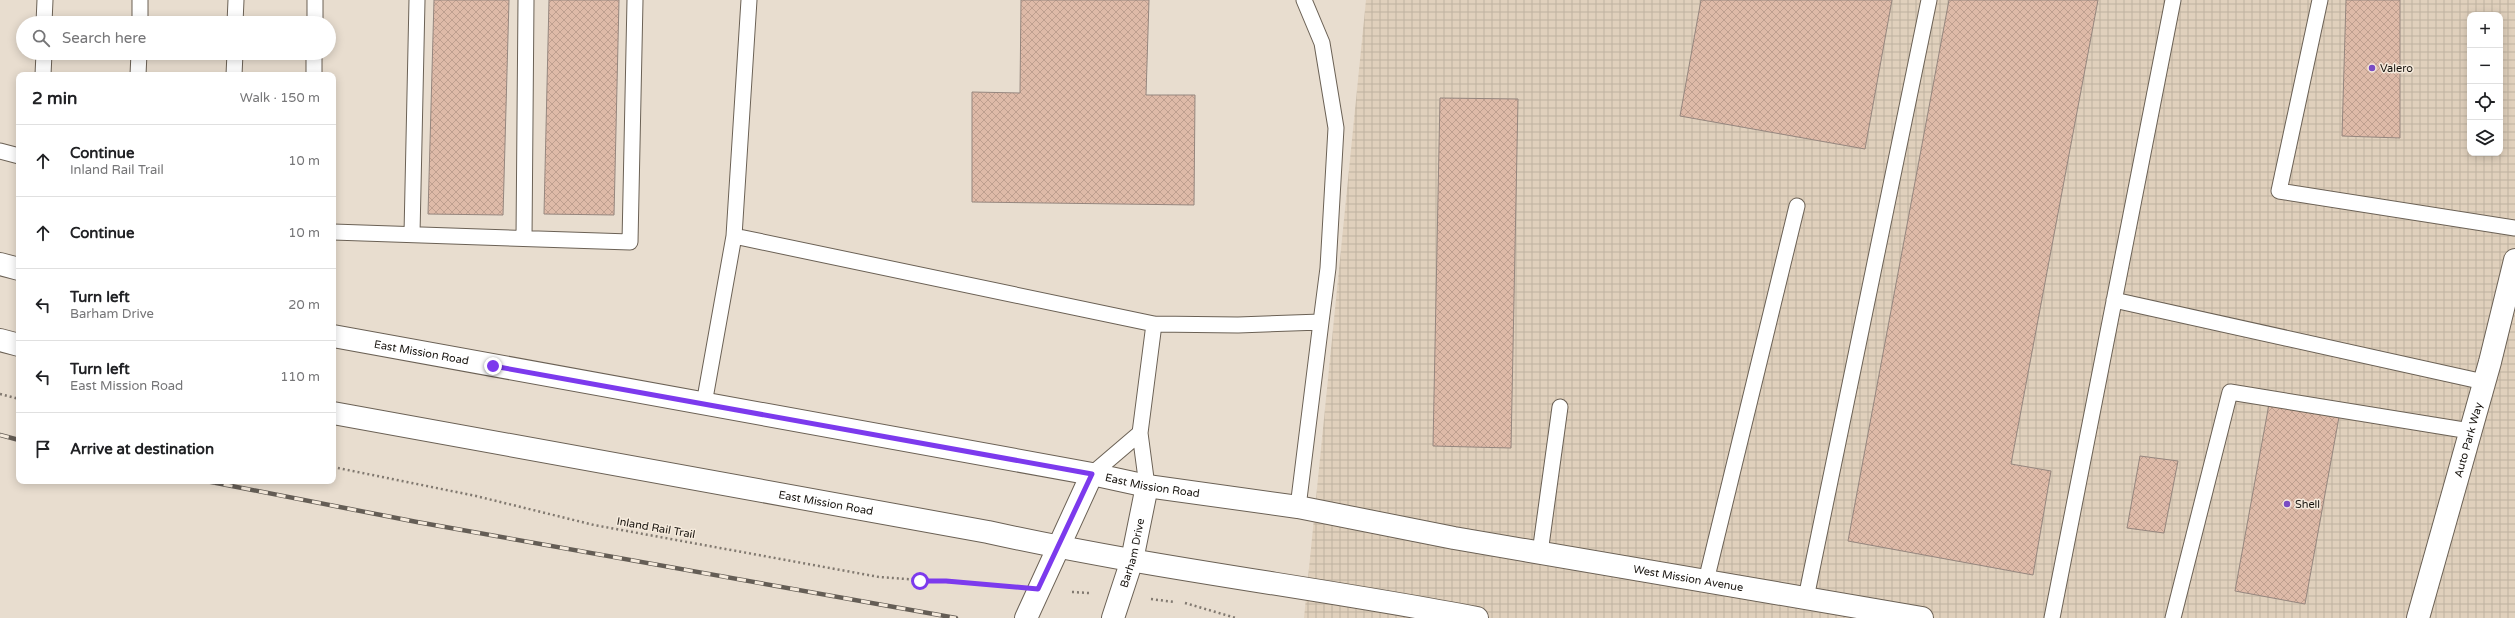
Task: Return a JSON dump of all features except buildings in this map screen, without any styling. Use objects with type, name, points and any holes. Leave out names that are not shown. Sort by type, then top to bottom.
[{"type":"main road","name":"Auto Park Way","points":[[2418,618],[2484,382],[2515,260]]},
{"type":"main road","points":[[0,264],[16,268]]},
{"type":"main road","name":"East Mission Road","points":[[336,337],[1092,474],[1146,486],[1298,507],[1454,538]]},
{"type":"main road","points":[[0,340],[16,343]]},
{"type":"main road","name":"East Mission Road","points":[[336,414],[988,532],[1058,547],[1202,573],[1389,601],[1477,618]]},
{"type":"main road","points":[[1026,618],[1092,474]]},
{"type":"main road","name":"Barham Drive","points":[[1113,618],[1132,560],[1146,486]]},
{"type":"main road","name":"West Mission Avenue","points":[[1454,538],[1922,618]]},
{"type":"lane","points":[[44,0],[44,16]]},
{"type":"lane","points":[[140,0],[140,16]]},
{"type":"lane","points":[[235,16],[236,0]]},
{"type":"lane","points":[[315,0],[315,16]]},
{"type":"lane","points":[[412,234],[417,0]]},
{"type":"lane","points":[[524,238],[526,0]]},
{"type":"lane","points":[[336,232],[630,242],[635,0]]},
{"type":"lane","points":[[704,404],[734,236],[749,0]]},
{"type":"lane","points":[[1298,507],[1328,268],[1336,128],[1322,43],[1304,0]]},
{"type":"lane","points":[[1806,598],[1929,0]]},
{"type":"lane","points":[[2052,618],[2172,0]]},
{"type":"lane","points":[[2320,0],[2279,190],[2515,228]]},
{"type":"lane","points":[[43,72],[44,60]]},
{"type":"lane","points":[[138,72],[139,60]]},
{"type":"lane","points":[[234,72],[235,60]]},
{"type":"lane","points":[[314,60],[314,72]]},
{"type":"lane","points":[[0,151],[16,155]]},
{"type":"lane","points":[[1706,581],[1797,206]]},
{"type":"lane","points":[[734,236],[1154,324],[1238,325],[1321,322]]},
{"type":"lane","points":[[2114,300],[2484,382]]},
{"type":"lane","points":[[1146,486],[1140,433],[1154,324]]},
{"type":"lane","points":[[2173,618],[2230,392],[2470,431]]},
{"type":"lane","points":[[1540,553],[1560,407]]},
{"type":"lane","points":[[1092,474],[1140,433]]},
{"type":"path","points":[[0,394],[16,398]]},
{"type":"path","name":"Inland Rail Trail","points":[[336,468],[476,496],[594,525],[879,577],[980,584],[1176,602]]},
{"type":"path","points":[[1184,603],[1236,618]]},
{"type":"shaded area","points":[[1366,0],[2515,0],[2515,618],[1304,618]]},
{"type":"railway","points":[[0,435],[16,439]]},
{"type":"railway","points":[[221,484],[417,522],[956,618]]},
{"type":"place","name":"Valero","points":[[2372,68]]},
{"type":"place","name":"Shell","points":[[2287,504]]},
{"type":"route","points":[[493,366],[1092,474],[1038,589],[946,581],[920,581]]}]
